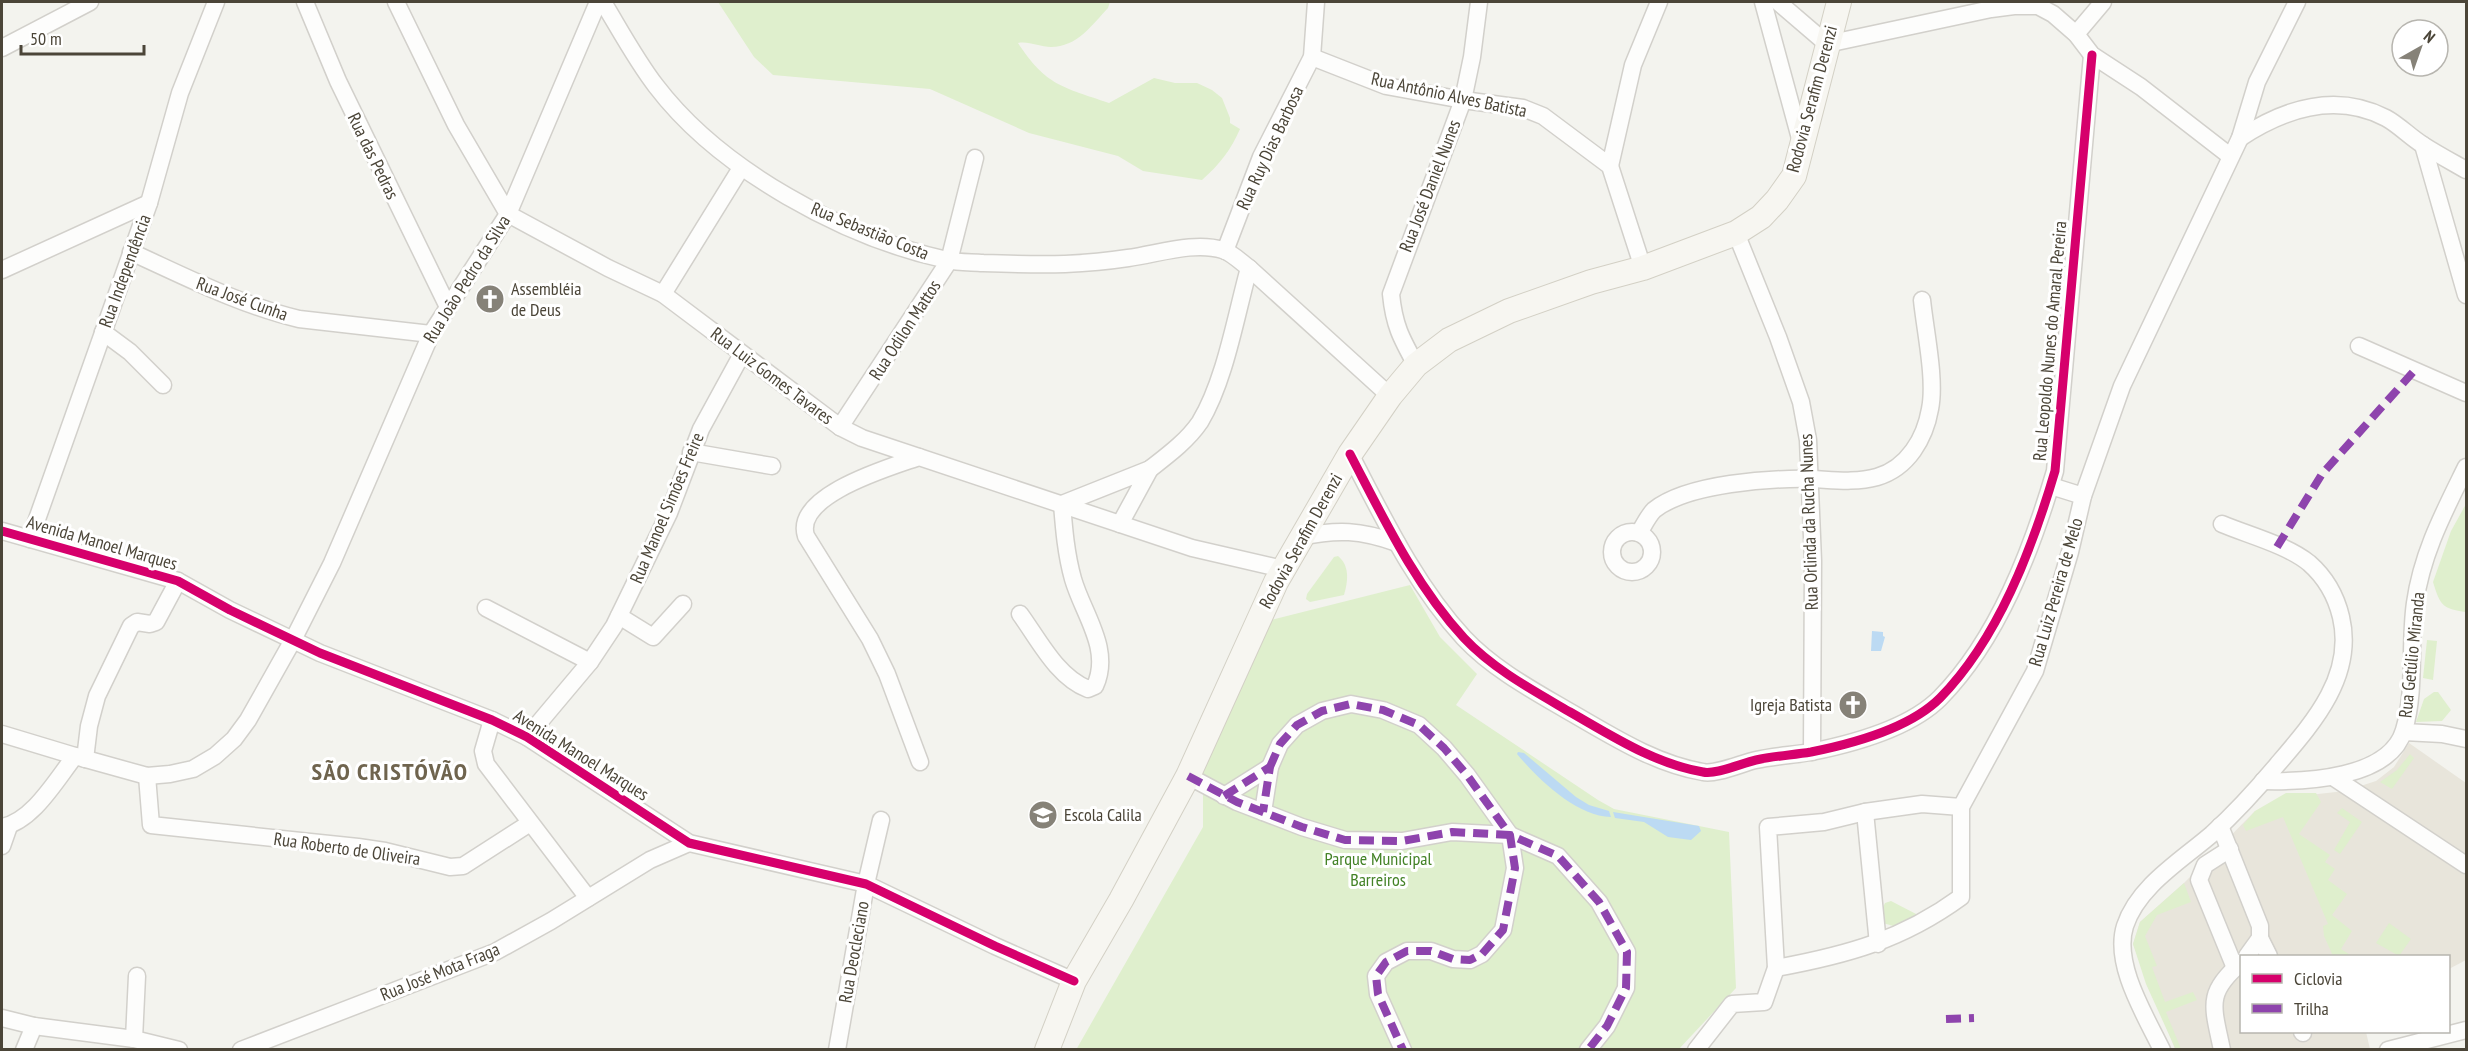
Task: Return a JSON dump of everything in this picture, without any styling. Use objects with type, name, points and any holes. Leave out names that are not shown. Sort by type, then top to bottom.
[{"type":"main road","name":"Rodovia Serafim Derenzi","points":[[1047,1050],[1074,981],[1188,776],[1283,569],[1350,454],[1390,396],[1416,365],[1449,340],[1509,311],[1591,282],[1643,268],[1736,233],[1761,217],[1777,200],[1794,176],[1839,2]]},
{"type":"street","points":[[2,48],[90,2]]},
{"type":"street","name":"Rua Independência","points":[[30,539],[149,204],[180,93],[216,2]]},
{"type":"street","name":"Rua das Pedras","points":[[305,2],[338,81],[448,307]]},
{"type":"street","points":[[396,2],[456,125],[508,214]]},
{"type":"street","name":"Rua João Pedro da Silva","points":[[293,640],[332,562],[431,334],[508,214],[598,2]]},
{"type":"street","name":"Rua Sebastião Costa","points":[[603,2],[656,87],[694,128],[741,168],[797,202],[847,226],[912,251],[950,261],[1064,264],[1126,259],[1193,247],[1225,251]]},
{"type":"street","name":"Rua Ruy Dias Barbosa","points":[[1225,251],[1262,157],[1312,57],[1316,2]]},
{"type":"street","name":"Rua José Daniel Nunes","points":[[1416,365],[1400,337],[1394,319],[1391,294],[1462,100],[1472,57],[1479,2]]},
{"type":"street","points":[[1643,268],[1610,166],[1633,65],[1659,2]]},
{"type":"street","points":[[1763,2],[1802,147]]},
{"type":"street","points":[[1778,2],[1827,44],[1992,9],[2039,4],[2076,34],[2092,55],[2141,87],[2230,156]]},
{"type":"street","points":[[2076,34],[2103,2]]},
{"type":"street","name":"Rua Luiz Pereira de Melo","points":[[1776,968],[1828,958],[1878,944],[1935,916],[1961,897],[1961,807],[2035,671],[2070,552],[2083,496],[2122,386],[2159,313],[2183,256],[2240,138],[2257,82],[2296,2]]},
{"type":"street","name":"Rua Leopoldo Nunes do Amaral Pereira","points":[[1397,543],[1437,607],[1465,639],[1489,660],[1538,693],[1656,759],[1706,773],[1758,760],[1812,752],[1868,737],[1912,718],[1938,700],[1984,640],[2023,563],[2051,486],[2057,460],[2063,400],[2092,55]]},
{"type":"street","name":"Rua Antônio Alves Batista","points":[[1312,57],[1386,86],[1523,108],[1543,117],[1610,166]]},
{"type":"street","points":[[2240,138],[2263,123],[2288,112],[2327,104],[2358,106],[2387,118],[2423,145],[2466,170]]},
{"type":"street","points":[[2423,145],[2466,295]]},
{"type":"street","name":"Rua Odilon Mattos","points":[[840,427],[950,261],[975,158]]},
{"type":"street","points":[[663,294],[741,168]]},
{"type":"street","points":[[2,270],[149,204]]},
{"type":"street","name":"Rua Luiz Gomes Tavares","points":[[508,214],[597,263],[663,294],[840,427],[862,438],[1192,548],[1283,569]]},
{"type":"street","name":"Rua Orlinda da Rucha Nunes","points":[[1736,233],[1778,337],[1801,402],[1808,441],[1811,479],[1812,752]]},
{"type":"street","points":[[1225,251],[1249,268],[1390,396]]},
{"type":"street","name":"Rua José Cunha","points":[[131,252],[237,300],[278,314],[298,319],[431,334]]},
{"type":"street","points":[[1020,614],[1053,661],[1075,685],[1088,689],[1095,686],[1101,674],[1101,652],[1073,580],[1065,543],[1062,504],[1150,469],[1182,443],[1199,422],[1212,400],[1249,268]]},
{"type":"street","points":[[1639,533],[1655,509],[1719,485],[1811,479],[1847,481],[1878,477],[1902,464],[1916,448],[1926,426],[1931,406],[1922,300]]},
{"type":"street","points":[[103,332],[130,352],[163,385]]},
{"type":"street","points":[[2359,346],[2466,393]]},
{"type":"street","name":"Rua Manoel Simões Freire","points":[[527,737],[604,644],[669,513],[701,429],[742,354]]},
{"type":"street","points":[[691,452],[772,466]]},
{"type":"street","points":[[1350,454],[1397,543]]},
{"type":"street","points":[[919,457],[860,477],[841,488],[807,514],[803,528],[870,639],[887,674],[920,762]]},
{"type":"street","name":"Rua Getúlio Miranda","points":[[2263,781],[2333,777],[2362,770],[2382,760],[2404,732],[2409,701],[2415,604],[2421,569],[2433,533],[2466,468]]},
{"type":"street","points":[[1120,524],[1150,469]]},
{"type":"street","name":"Rua Leopoldo Nunes do Amaral Pereira","points":[[2051,486],[2083,496]]},
{"type":"street","points":[[2162,1050],[2131,984],[2121,948],[2125,926],[2136,905],[2156,880],[2220,826],[2312,724],[2325,703],[2342,661],[2345,647],[2345,632],[2338,603],[2332,591],[2309,563],[2294,553],[2222,524]]},
{"type":"street","points":[[1300,537],[1339,530],[1375,535],[1397,543]]},
{"type":"street","name":"Avenida Manoel Marques","points":[[2,531],[178,581],[349,666],[492,720],[527,737],[689,843],[866,884],[1074,981]]},
{"type":"street","points":[[2,846],[5,826],[33,808],[80,758],[97,696],[131,626],[137,622],[150,624],[156,622],[178,581]]},
{"type":"street","points":[[619,616],[653,637],[683,604]]},
{"type":"street","points":[[486,608],[590,662]]},
{"type":"street","points":[[2,734],[147,776],[193,769],[215,756],[234,739],[266,692],[293,640]]},
{"type":"street","points":[[1263,812],[1270,767],[1280,744],[1297,725],[1322,711],[1351,704],[1383,711],[1419,725],[1444,748],[1467,775],[1510,835],[1515,868],[1503,930],[1482,954],[1470,960],[1453,959],[1431,951],[1407,951],[1386,962],[1376,976],[1378,994],[1403,1050]]},
{"type":"street","points":[[492,720],[483,757],[588,898]]},
{"type":"street","points":[[2404,732],[2442,734],[2466,739]]},
{"type":"street","points":[[1224,796],[1270,767]]},
{"type":"street","name":"Rua Roberto de Oliveira","points":[[147,776],[151,825],[385,851],[457,867],[488,852],[530,822]]},
{"type":"street","points":[[1188,776],[1224,796],[1263,812],[1345,840],[1402,842],[1452,832],[1510,835],[1558,856],[1599,902],[1627,952],[1626,988],[1607,1026],[1588,1050]]},
{"type":"street","points":[[2333,777],[2466,865]]},
{"type":"street","points":[[1698,1048],[1734,1003],[1764,1002],[1776,968],[1768,827],[1824,822],[1866,812],[1922,804],[1961,807]]},
{"type":"street","points":[[1866,812],[1878,944]]},
{"type":"street","name":"Rua Deocleciano","points":[[837,1050],[866,884],[881,820]]},
{"type":"street","points":[[2220,826],[2256,913],[2260,926],[2260,938],[2268,955]]},
{"type":"street","name":"Rua José Mota Fraga","points":[[241,1050],[495,952],[650,860],[689,843]]},
{"type":"street","points":[[2230,849],[2205,865],[2199,880],[2240,960]]},
{"type":"street","points":[[2247,955],[2260,938]]},
{"type":"street","points":[[2222,1050],[2214,1005],[2215,992],[2219,982],[2240,963]]},
{"type":"street","points":[[134,1039],[137,976]]},
{"type":"street","points":[[2,1018],[34,1026],[134,1039],[179,1050]]},
{"type":"street","points":[[24,1050],[34,1026]]},
{"type":"street","points":[[2388,1050],[2466,1030]]},
{"type":"shaded area","points":[[2409,743],[2466,783],[2466,960],[2450,968],[2450,955],[2240,955],[2240,1033],[2366,1033],[2370,1049],[2175,1049],[2133,944],[2140,922],[2184,883],[2255,811],[2281,807],[2291,797],[2345,791],[2376,781],[2394,767]]},
{"type":"green space","points":[[718,2],[1110,2],[1108,8],[1090,28],[1069,43],[1051,47],[1018,43],[1047,77],[1067,88],[1109,103],[1154,78],[1175,83],[1197,83],[1222,98],[1230,123],[1240,129],[1224,157],[1202,180],[1143,171],[1118,156],[1029,133],[930,89],[773,75],[754,57]]},
{"type":"green space","points":[[2466,504],[2466,612],[2443,604],[2433,582],[2451,531]]},
{"type":"green space","points":[[1338,556],[1345,564],[1347,574],[1344,595],[1310,602],[1306,599],[1307,594],[1334,557]]},
{"type":"green space","name":"Parque Municipal Barreiros","points":[[1410,585],[1440,637],[1477,674],[1456,705],[1614,809],[1729,832],[1736,988],[1679,1049],[1076,1050],[1203,827],[1203,771],[1271,620]]},
{"type":"green space","points":[[2427,640],[2437,641],[2433,680],[2423,678]]},
{"type":"green space","points":[[2438,692],[2451,710],[2442,721],[2416,722],[2424,699]]},
{"type":"green space","points":[[2410,754],[2414,758],[2392,789],[2380,782],[2397,770]]},
{"type":"green space","points":[[2286,793],[2316,793],[2321,802],[2299,834],[2330,855],[2325,862],[2335,869],[2328,880],[2347,894],[2332,915],[2352,931],[2341,949],[2350,955],[2333,955],[2324,936],[2323,926],[2328,924],[2283,817],[2246,831],[2243,825],[2255,811]]},
{"type":"green space","points":[[2342,808],[2362,822],[2340,854],[2334,850],[2350,822],[2337,813]]},
{"type":"green space","points":[[2184,883],[2191,902],[2157,915],[2145,936],[2157,966],[2152,967],[2165,1002],[2193,992],[2197,1000],[2166,1012],[2181,1049],[2176,1050],[2146,984],[2133,944],[2140,922]]},
{"type":"green space","points":[[1891,901],[1918,915],[1893,926],[1883,923],[1880,914],[1885,903]]},
{"type":"green space","points":[[2389,923],[2411,939],[2400,955],[2376,943]]},
{"type":"water","points":[[1872,631],[1883,632],[1885,637],[1881,651],[1871,651]]},
{"type":"water","points":[[1518,752],[1524,753],[1576,797],[1589,805],[1609,811],[1611,817],[1585,810],[1559,795],[1526,764],[1517,754]]},
{"type":"water","points":[[1613,812],[1699,826],[1701,831],[1691,840],[1668,837],[1644,822],[1615,818]]},
{"type":"marked path","points":[[2277,547],[2322,474],[2414,371]]},
{"type":"marked path","points":[[1270,767],[1280,744],[1297,725],[1322,711],[1351,704],[1383,710],[1419,725],[1444,748],[1467,775],[1510,835],[1515,868],[1503,930],[1482,954],[1470,960],[1453,959],[1431,951],[1407,951],[1386,962],[1376,976],[1378,994],[1403,1050]]},
{"type":"marked path","points":[[1224,796],[1270,767],[1263,812]]},
{"type":"marked path","points":[[1188,776],[1237,802],[1302,827],[1345,840],[1402,841],[1452,832],[1510,835],[1558,856],[1599,902],[1627,952],[1626,988],[1607,1026],[1588,1050]]},
{"type":"marked path","points":[[1946,1019],[1974,1018]]},
{"type":"cycle path","points":[[1350,454],[1415,573],[1430,596],[1464,638],[1488,660],[1528,688],[1651,756],[1685,768],[1715,772],[1756,760],[1811,752],[1844,744],[1879,733],[1913,718],[1940,698],[1961,675],[1996,621],[2024,562],[2055,471],[2092,55]]},
{"type":"cycle path","points":[[2,531],[178,581],[230,610],[320,653],[492,720],[527,737],[689,843],[866,884],[1074,981]]},
{"type":"place","name":"Assembléia de Deus","points":[[490,299]]},
{"type":"place","name":"Igreja Batista","points":[[1853,705]]},
{"type":"place","name":"Escola Calila","points":[[1043,815]]},
{"type":"district","name":"SÃO CRISTÓVÃO","points":[[390,772]]}]
